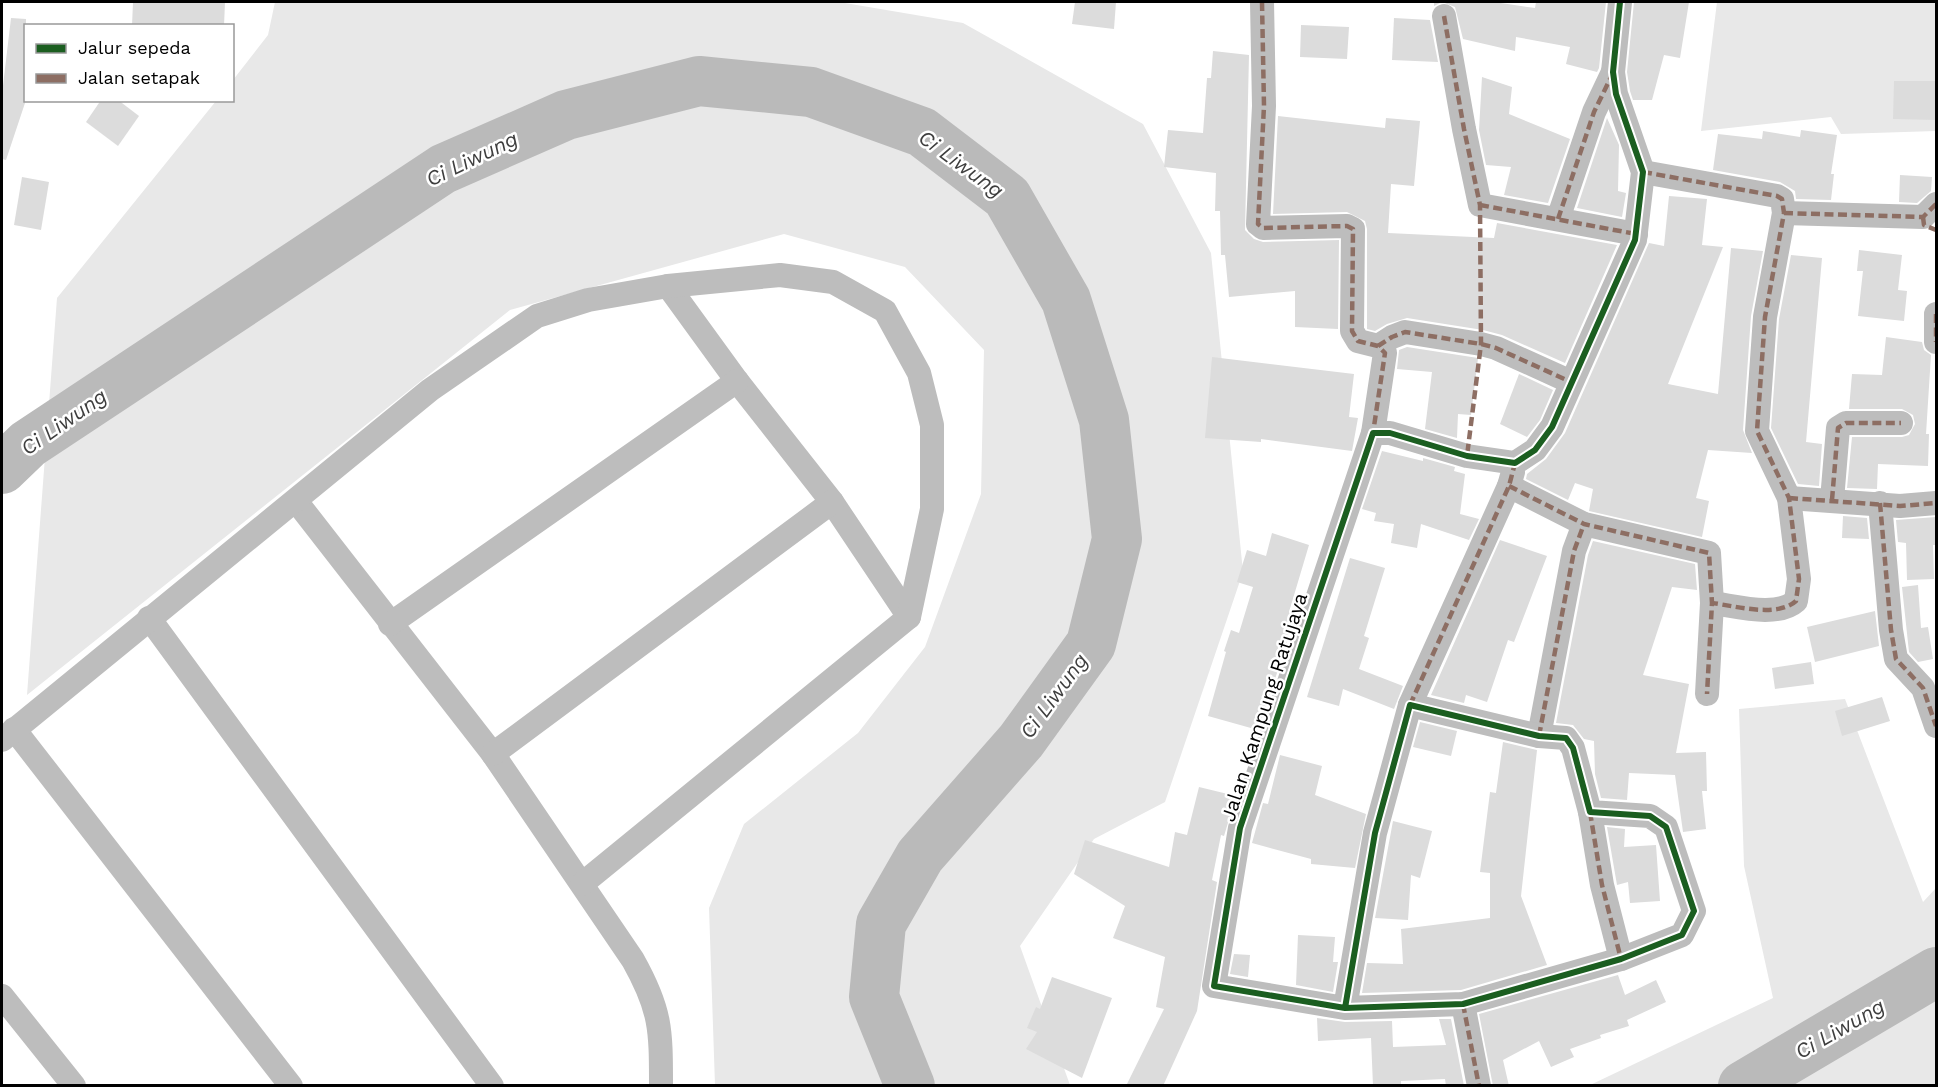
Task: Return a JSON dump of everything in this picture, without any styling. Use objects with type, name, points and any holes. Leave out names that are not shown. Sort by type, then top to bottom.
[{"type":"street","points":[[1262,2],[1264,106],[1260,226],[1350,227],[1354,232],[1352,332],[1363,344],[1378,346],[1405,332],[1481,344],[1496,348],[1571,382]]},
{"type":"street","points":[[1590,812],[1650,816],[1666,827],[1694,911],[1682,934],[1620,959],[1462,1004],[1346,1008],[1375,833],[1410,705],[1512,475],[1552,427],[1635,234],[1643,172],[1616,93],[1613,72],[1620,2]]},
{"type":"street","points":[[1444,16],[1480,205],[1635,234]]},
{"type":"street","points":[[1558,219],[1594,111],[1613,72]]},
{"type":"street","points":[[1643,172],[1777,196],[1782,199],[1784,213],[1765,317],[1757,431],[1790,498],[1799,579],[1796,601],[1788,608],[1767,609],[1712,603]]},
{"type":"street","points":[[1784,213],[1932,217]]},
{"type":"street","points":[[291,1086],[8,735],[430,390],[537,316],[588,300],[668,286],[780,275],[833,282],[885,311],[919,373],[932,425],[932,509],[909,617],[582,884]]},
{"type":"street","points":[[668,286],[737,381],[832,502],[909,617]]},
{"type":"street","points":[[1936,314],[1936,342]]},
{"type":"street","points":[[1378,346],[1385,353],[1373,433],[1390,433],[1467,456],[1512,475],[1584,524],[1709,553],[1712,603],[1707,694]]},
{"type":"street","points":[[390,624],[737,381]]},
{"type":"street","points":[[1832,500],[1838,428],[1846,423],[1901,423]]},
{"type":"street","name":"Jalan Kampung Ratujaya","points":[[1346,1008],[1214,986],[1240,828],[1373,433]]},
{"type":"street","points":[[1790,498],[1900,506],[1936,503]]},
{"type":"street","points":[[296,501],[493,754],[633,960],[652,995],[660,1026],[661,1086]]},
{"type":"street","points":[[493,754],[832,502]]},
{"type":"street","points":[[1880,503],[1891,630],[1896,659],[1923,688],[1936,726]]},
{"type":"street","points":[[1539,736],[1574,551],[1584,524]]},
{"type":"street","points":[[149,618],[492,1086]]},
{"type":"street","points":[[1410,705],[1539,736],[1566,738],[1573,747],[1590,812],[1602,885],[1620,959]]},
{"type":"street","points":[[2,996],[74,1086]]},
{"type":"street","points":[[1462,1004],[1479,1086]]},
{"type":"shaded area","points":[[275,2],[839,2],[963,23],[1143,124],[1211,253],[1243,572],[1165,802],[1094,839],[1020,946],[1070,1085],[715,1085],[709,908],[744,824],[858,733],[925,647],[981,494],[984,350],[905,267],[784,234],[510,310],[27,695],[57,298],[215,102],[234,102],[234,79],[268,35]]},
{"type":"shaded area","points":[[1717,2],[1936,2],[1936,131],[1841,134],[1831,117],[1701,131]]},
{"type":"shaded area","points":[[1845,699],[1923,902],[1936,888],[1936,1085],[1588,1086],[1773,998],[1744,866],[1739,709]]},
{"type":"building","points":[[133,2],[225,2],[224,24],[132,24]]},
{"type":"building","points":[[1075,2],[1116,2],[1114,29],[1072,24]]},
{"type":"building","points":[[1442,2],[1494,2],[1535,8],[1536,2],[1606,2],[1599,68],[1597,72],[1566,64],[1570,47],[1516,37],[1515,51],[1463,39],[1455,7]]},
{"type":"building","points":[[1634,2],[1689,2],[1680,58],[1664,55],[1652,100],[1633,100],[1630,91],[1627,72]]},
{"type":"building","points":[[11,18],[26,19],[26,24],[24,24],[25,102],[6,160],[2,159],[2,94]]},
{"type":"building","points":[[1394,18],[1430,20],[1438,62],[1392,60]]},
{"type":"building","points":[[1301,25],[1349,27],[1347,59],[1300,57]]},
{"type":"building","points":[[1213,51],[1249,55],[1245,230],[1254,239],[1263,242],[1339,240],[1338,329],[1295,327],[1295,291],[1229,297],[1225,255],[1221,255],[1220,211],[1215,211],[1216,173],[1164,167],[1168,130],[1203,133],[1207,78],[1211,78]]},
{"type":"building","points":[[1482,77],[1512,87],[1509,114],[1570,139],[1548,203],[1504,195],[1511,167],[1486,165],[1479,130]]},
{"type":"building","points":[[1894,81],[1936,81],[1936,120],[1893,119]]},
{"type":"building","points":[[100,102],[121,102],[139,116],[118,146],[86,122]]},
{"type":"building","points":[[1278,116],[1385,128],[1386,118],[1420,121],[1414,186],[1391,184],[1388,233],[1494,238],[1497,223],[1617,245],[1565,363],[1502,335],[1483,330],[1407,318],[1387,324],[1375,331],[1367,329],[1367,229],[1365,221],[1347,212],[1273,214]]},
{"type":"building","points":[[1607,118],[1619,145],[1618,191],[1626,193],[1622,217],[1577,208]]},
{"type":"building","points":[[1801,130],[1837,135],[1831,174],[1834,174],[1831,200],[1796,199],[1795,191],[1780,182],[1713,170],[1718,134],[1762,139],[1763,131],[1800,137]]},
{"type":"building","points":[[1900,175],[1932,177],[1931,191],[1917,203],[1899,202]]},
{"type":"building","points":[[22,177],[49,182],[41,230],[14,225]]},
{"type":"building","points":[[1669,196],[1707,199],[1702,245],[1723,247],[1668,384],[1718,394],[1731,248],[1763,251],[1751,316],[1743,430],[1752,453],[1708,450],[1696,498],[1709,501],[1702,537],[1589,511],[1593,489],[1575,483],[1568,500],[1526,479],[1527,474],[1546,459],[1565,433],[1649,243],[1664,246]]},
{"type":"building","points":[[1859,250],[1902,255],[1898,290],[1907,291],[1904,321],[1858,316],[1863,271],[1857,271]]},
{"type":"building","points":[[1791,255],[1822,258],[1806,442],[1822,444],[1819,486],[1798,484],[1771,428],[1779,319]]},
{"type":"building","points":[[1886,337],[1922,342],[1924,350],[1931,355],[1926,434],[1929,434],[1928,466],[1878,464],[1877,489],[1847,488],[1852,437],[1902,437],[1909,435],[1915,424],[1913,415],[1902,409],[1849,409],[1852,374],[1882,375]]},
{"type":"building","points":[[1407,347],[1478,358],[1471,415],[1458,414],[1457,438],[1425,429],[1432,372],[1397,369],[1399,350]]},
{"type":"building","points":[[1212,357],[1354,374],[1349,417],[1358,418],[1352,451],[1261,439],[1261,442],[1205,438]]},
{"type":"building","points":[[1519,374],[1553,390],[1540,420],[1527,437],[1500,424]]},
{"type":"building","points":[[1382,451],[1423,461],[1423,458],[1455,467],[1454,471],[1465,474],[1460,514],[1479,519],[1469,540],[1421,524],[1417,548],[1391,543],[1394,524],[1374,521],[1376,513],[1362,509]]},
{"type":"building","points":[[1843,516],[1867,518],[1869,539],[1842,538]]},
{"type":"building","points":[[1936,517],[1936,545],[1933,545],[1934,579],[1907,580],[1906,543],[1898,542],[1896,520]]},
{"type":"building","points":[[1272,533],[1309,545],[1289,612],[1294,614],[1284,652],[1258,730],[1208,716],[1231,630],[1239,633],[1253,587],[1237,582],[1247,550],[1266,556]]},
{"type":"building","points":[[1500,540],[1547,556],[1514,642],[1508,640],[1487,702],[1466,695],[1464,703],[1431,695]]},
{"type":"building","points":[[1593,541],[1695,564],[1697,590],[1672,587],[1643,675],[1689,684],[1676,753],[1706,752],[1707,791],[1702,791],[1706,829],[1683,832],[1675,775],[1629,773],[1627,800],[1601,798],[1595,774],[1594,741],[1584,739],[1573,725],[1556,723],[1588,555]]},
{"type":"building","points":[[1350,558],[1385,568],[1364,636],[1369,638],[1359,669],[1403,686],[1394,709],[1343,689],[1339,706],[1307,697]]},
{"type":"building","points":[[1918,585],[1921,628],[1928,627],[1933,659],[1918,662],[1909,652],[1902,587]]},
{"type":"building","points":[[1875,611],[1879,646],[1815,662],[1807,627]]},
{"type":"building","points":[[1811,662],[1814,684],[1775,689],[1772,668]]},
{"type":"building","points":[[1882,697],[1890,721],[1842,736],[1835,711]]},
{"type":"building","points":[[1420,722],[1457,731],[1451,756],[1413,747]]},
{"type":"building","points":[[1503,742],[1537,750],[1521,896],[1547,965],[1461,990],[1362,993],[1367,963],[1403,964],[1401,929],[1490,918],[1490,873],[1480,872],[1490,792],[1496,793]]},
{"type":"building","points":[[1280,755],[1322,766],[1315,795],[1366,814],[1355,868],[1311,864],[1311,859],[1252,843],[1263,803],[1268,804]]},
{"type":"building","points":[[1199,787],[1236,796],[1224,836],[1221,835],[1212,880],[1217,882],[1197,1011],[1163,1086],[1126,1086],[1164,1009],[1156,1007],[1165,957],[1113,938],[1125,906],[1074,874],[1085,840],[1169,867],[1175,832],[1187,835]]},
{"type":"building","points":[[1393,821],[1432,831],[1420,878],[1411,875],[1408,920],[1375,918]]},
{"type":"building","points":[[1607,827],[1625,829],[1624,847],[1656,845],[1660,901],[1630,903],[1628,882],[1617,885]]},
{"type":"building","points":[[1298,935],[1335,937],[1333,962],[1338,962],[1333,992],[1296,985]]},
{"type":"building","points":[[1234,954],[1250,955],[1248,977],[1230,974]]},
{"type":"building","points":[[1618,975],[1625,995],[1656,980],[1666,1002],[1627,1020],[1629,1026],[1600,1035],[1601,1038],[1570,1049],[1574,1057],[1551,1067],[1539,1041],[1503,1060],[1509,1086],[1493,1086],[1479,1014]]},
{"type":"building","points":[[1052,977],[1112,998],[1082,1078],[1026,1049],[1037,1032],[1027,1028],[1036,1007],[1040,1009]]},
{"type":"building","points":[[1317,1018],[1345,1022],[1392,1021],[1393,1047],[1446,1045],[1439,1019],[1451,1019],[1464,1086],[1446,1086],[1445,1079],[1401,1081],[1401,1086],[1373,1086],[1371,1038],[1318,1041]]},
{"type":"waterway","name":"Ci Liwung","points":[[2,469],[28,444],[443,169],[566,115],[699,81],[811,92],[922,132],[1007,197],[1066,300],[1104,420],[1117,539],[1091,644],[1021,741],[920,856],[881,924],[874,997],[910,1086]]},
{"type":"waterway","name":"Ci Liwung","points":[[1743,1086],[1936,972]]},
{"type":"marked path","points":[[1262,2],[1264,106],[1258,224],[1263,228],[1347,226],[1353,229],[1352,331],[1358,341],[1378,346],[1385,353],[1373,433]]},
{"type":"marked path","points":[[1444,16],[1480,205],[1481,344],[1467,456]]},
{"type":"marked path","points":[[1558,219],[1594,112],[1612,75]]},
{"type":"marked path","points":[[1643,172],[1777,196],[1782,199],[1784,213],[1765,317],[1757,431],[1789,498],[1799,579],[1796,601],[1788,606],[1767,610],[1712,603]]},
{"type":"marked path","points":[[1784,213],[1923,217],[1936,204]]},
{"type":"marked path","points":[[1480,205],[1636,234]]},
{"type":"marked path","points":[[1923,217],[1924,225],[1936,230]]},
{"type":"marked path","points":[[1936,314],[1936,342]]},
{"type":"marked path","points":[[1378,346],[1405,332],[1481,344],[1496,348],[1571,382]]},
{"type":"marked path","points":[[1832,500],[1838,428],[1846,423],[1901,423]]},
{"type":"marked path","points":[[1410,705],[1509,486],[1515,463]]},
{"type":"marked path","points":[[1509,486],[1584,524],[1709,553],[1712,603],[1707,694]]},
{"type":"marked path","points":[[1789,498],[1900,506],[1936,503]]},
{"type":"marked path","points":[[1880,503],[1891,630],[1896,659],[1923,688],[1936,726]]},
{"type":"marked path","points":[[1539,736],[1574,551],[1584,524]]},
{"type":"marked path","points":[[1590,812],[1602,885],[1621,959]]},
{"type":"marked path","points":[[1463,1004],[1479,1086]]},
{"type":"cycle path","points":[[1345,1008],[1463,1004],[1621,959],[1682,935],[1694,911],[1666,827],[1650,816],[1590,812],[1573,748],[1566,738],[1539,736],[1410,705],[1375,833],[1345,1008],[1214,986],[1240,828],[1373,433],[1390,433],[1467,456],[1515,463],[1535,450],[1552,427],[1635,240],[1643,172],[1616,94],[1613,72],[1620,2]]}]
